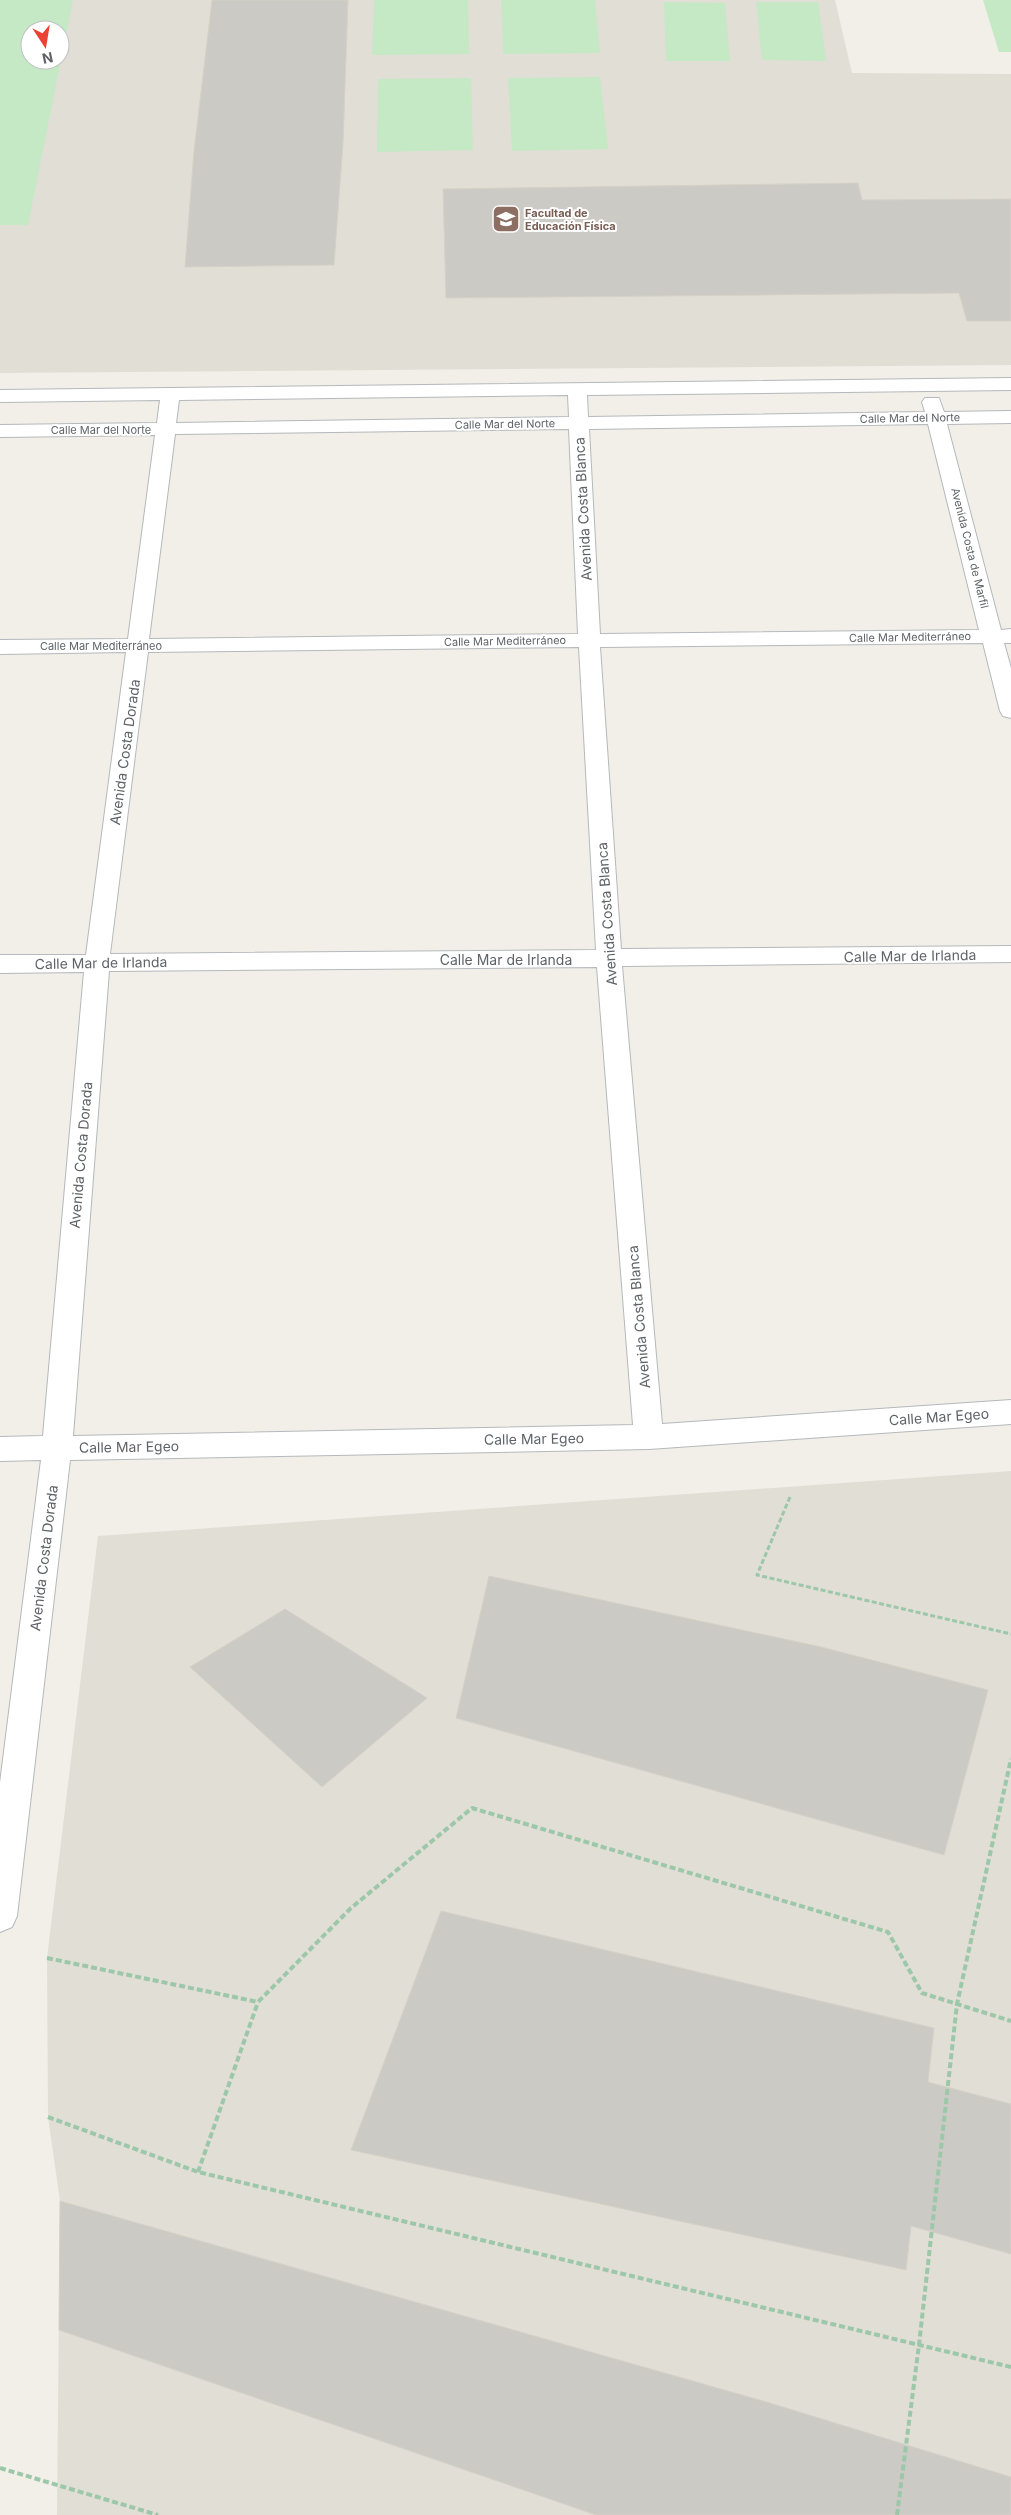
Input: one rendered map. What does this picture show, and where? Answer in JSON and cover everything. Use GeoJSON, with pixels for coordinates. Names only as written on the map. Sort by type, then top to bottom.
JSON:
{"type":"FeatureCollection","features":[{"type":"Feature","properties":{"kind":"street"},"geometry":{"type":"LineString","coordinates":[[0,396],[1011,384]]}},
{"type":"Feature","properties":{"kind":"street","name":"Avenida Costa de Marfil"},"geometry":{"type":"LineString","coordinates":[[927,386],[1002,636],[1011,711]]}},
{"type":"Feature","properties":{"kind":"street","name":"Avenida Costa Blanca"},"geometry":{"type":"LineString","coordinates":[[577,390],[589,639],[609,960],[649,1437]]}},
{"type":"Feature","properties":{"kind":"street","name":"Avenida Costa Dorada"},"geometry":{"type":"LineString","coordinates":[[0,1916],[57,1448],[97,962],[170,395]]}},
{"type":"Feature","properties":{"kind":"street","name":"Calle Mar del Norte"},"geometry":{"type":"LineString","coordinates":[[0,431],[1011,417]]}},
{"type":"Feature","properties":{"kind":"street","name":"Calle Mar Mediterráneo"},"geometry":{"type":"LineString","coordinates":[[0,647],[589,639],[1002,636]]}},
{"type":"Feature","properties":{"kind":"street","name":"Calle Mar de Irlanda"},"geometry":{"type":"LineString","coordinates":[[0,964],[609,960],[1011,954]]}},
{"type":"Feature","properties":{"kind":"street","name":"Calle Mar Egeo"},"geometry":{"type":"LineString","coordinates":[[0,1449],[649,1437],[1011,1412]]}},
{"type":"Feature","properties":{"kind":"path"},"geometry":{"type":"LineString","coordinates":[[790,1497],[757,1575],[1011,1634]]}},
{"type":"Feature","properties":{"kind":"path"},"geometry":{"type":"LineString","coordinates":[[897,2515],[919,2345],[957,2004],[1011,1760]]}},
{"type":"Feature","properties":{"kind":"path"},"geometry":{"type":"LineString","coordinates":[[198,2172],[258,2002],[351,1908],[472,1808],[888,1932],[922,1993],[1011,2021]]}},
{"type":"Feature","properties":{"kind":"path"},"geometry":{"type":"LineString","coordinates":[[47,1958],[258,2002]]}},
{"type":"Feature","properties":{"kind":"path"},"geometry":{"type":"LineString","coordinates":[[48,2117],[198,2172],[1011,2367]]}},
{"type":"Feature","properties":{"kind":"path"},"geometry":{"type":"LineString","coordinates":[[0,2468],[158,2515]]}},
{"type":"Feature","properties":{"kind":"shaded area","name":"Facultad de Educación Física"},"geometry":{"type":"Polygon","coordinates":[[[0,0],[835,0],[852,73],[1011,74],[1011,365],[0,373],[0,0]]]}},
{"type":"Feature","properties":{"kind":"shaded area"},"geometry":{"type":"Polygon","coordinates":[[[1011,1471],[1011,2515],[57,2515],[60,2201],[48,2117],[47,1958],[98,1536],[1011,1471]]]}},
{"type":"Feature","properties":{"kind":"green space"},"geometry":{"type":"Polygon","coordinates":[[[0,0],[73,0],[69,20],[20,20],[20,70],[59,70],[28,225],[0,225],[0,0]]]}},
{"type":"Feature","properties":{"kind":"green space"},"geometry":{"type":"Polygon","coordinates":[[[374,0],[468,0],[469,54],[372,55],[374,0]]]}},
{"type":"Feature","properties":{"kind":"green space"},"geometry":{"type":"Polygon","coordinates":[[[501,0],[595,0],[600,53],[503,54],[501,0]]]}},
{"type":"Feature","properties":{"kind":"green space"},"geometry":{"type":"Polygon","coordinates":[[[983,0],[1011,0],[1011,52],[999,52],[983,0]]]}},
{"type":"Feature","properties":{"kind":"green space"},"geometry":{"type":"Polygon","coordinates":[[[664,2],[725,3],[730,61],[666,61],[664,2]]]}},
{"type":"Feature","properties":{"kind":"green space"},"geometry":{"type":"Polygon","coordinates":[[[756,2],[818,2],[826,61],[762,60],[756,2]]]}},
{"type":"Feature","properties":{"kind":"green space"},"geometry":{"type":"Polygon","coordinates":[[[600,77],[608,149],[512,151],[508,78],[600,77]]]}},
{"type":"Feature","properties":{"kind":"green space"},"geometry":{"type":"Polygon","coordinates":[[[471,78],[473,150],[377,152],[378,79],[471,78]]]}},
{"type":"Feature","properties":{"kind":"building"},"geometry":{"type":"Polygon","coordinates":[[[212,0],[348,0],[343,143],[334,265],[185,267],[194,151],[212,0]]]}},
{"type":"Feature","properties":{"kind":"building"},"geometry":{"type":"Polygon","coordinates":[[[858,183],[862,200],[1011,199],[1011,321],[967,321],[959,293],[446,298],[443,189],[858,183]]]}},
{"type":"Feature","properties":{"kind":"building"},"geometry":{"type":"Polygon","coordinates":[[[489,1576],[817,1646],[988,1690],[944,1855],[456,1718],[489,1576]]]}},
{"type":"Feature","properties":{"kind":"building"},"geometry":{"type":"Polygon","coordinates":[[[285,1609],[427,1698],[322,1787],[190,1667],[285,1609]]]}},
{"type":"Feature","properties":{"kind":"building"},"geometry":{"type":"Polygon","coordinates":[[[441,1911],[934,2028],[928,2082],[1011,2104],[1011,2254],[911,2226],[906,2270],[351,2150],[441,1911]]]}},
{"type":"Feature","properties":{"kind":"building"},"geometry":{"type":"Polygon","coordinates":[[[60,2201],[770,2403],[1011,2477],[1011,2515],[596,2515],[59,2330],[60,2201]]]}},
{"type":"Feature","properties":{"kind":"place","name":"Facultad de Educación Física"},"geometry":{"type":"Point","coordinates":[506,219]}}]}
